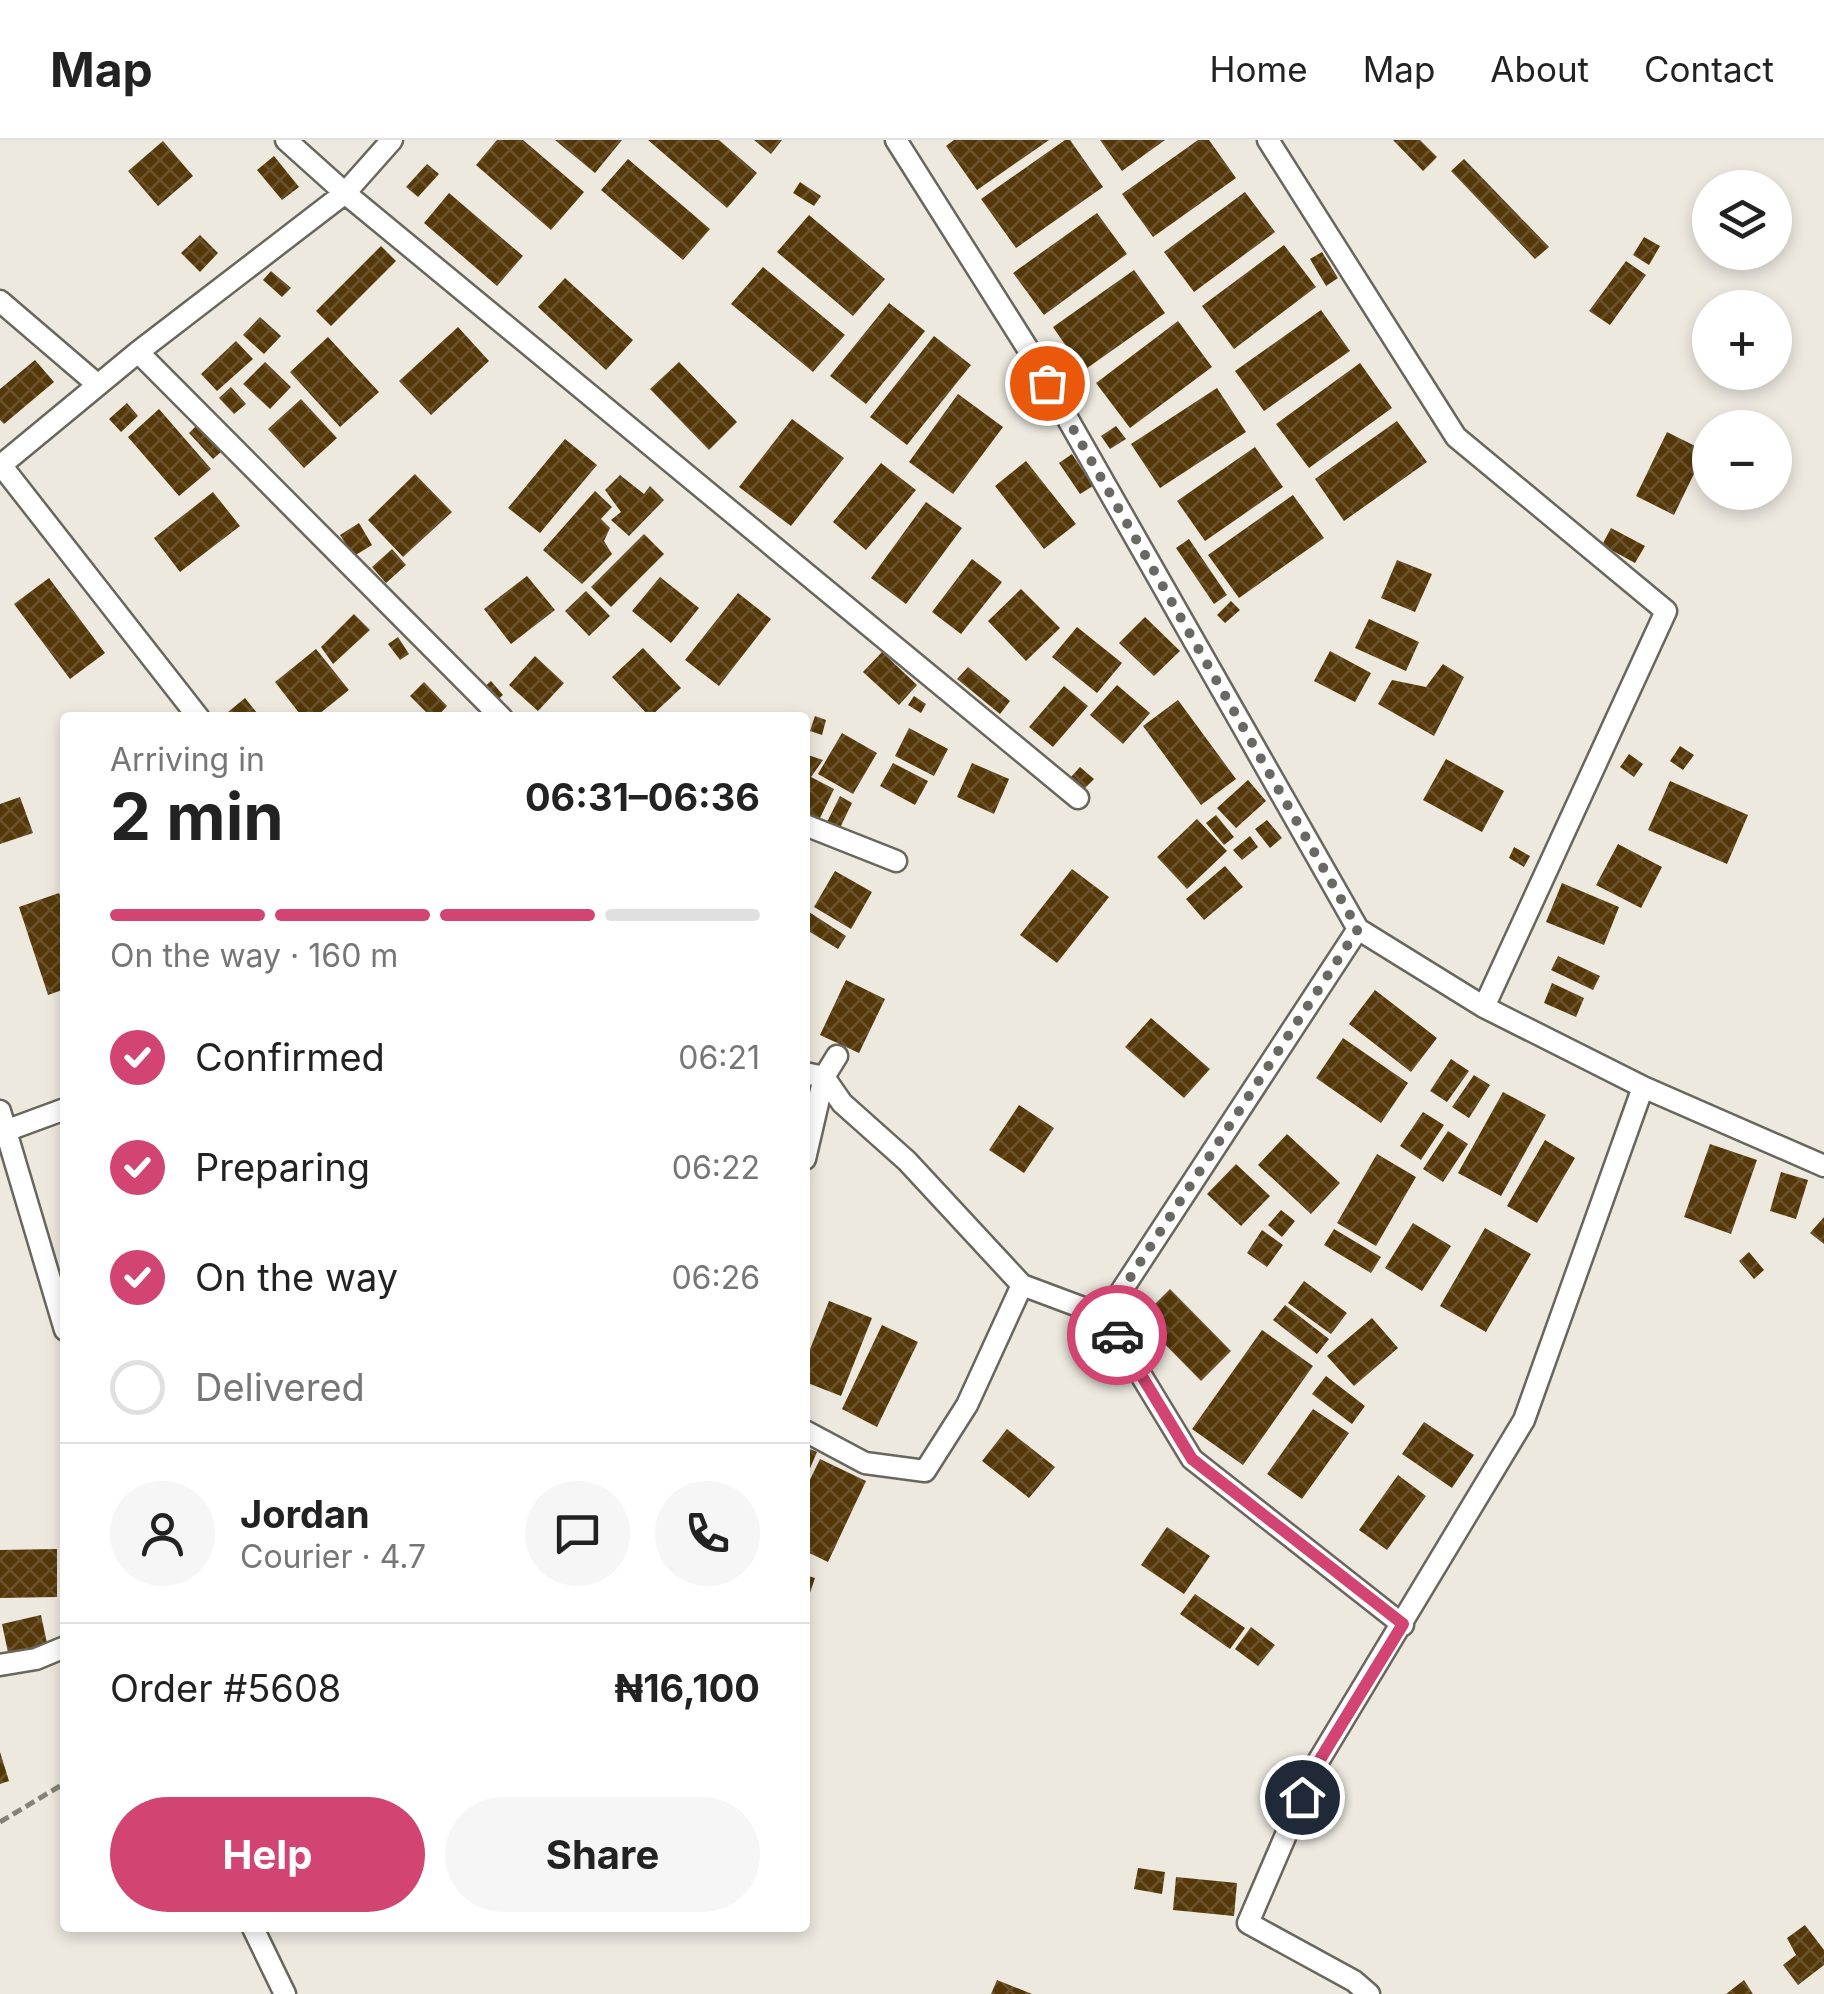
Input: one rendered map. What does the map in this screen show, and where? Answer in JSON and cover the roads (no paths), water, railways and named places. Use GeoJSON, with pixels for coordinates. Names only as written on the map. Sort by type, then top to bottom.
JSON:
{"type":"FeatureCollection","features":[{"type":"Feature","properties":{"kind":"street"},"geometry":{"type":"LineString","coordinates":[[286,140],[345,193],[1078,798]]}},
{"type":"Feature","properties":{"kind":"street"},"geometry":{"type":"LineString","coordinates":[[194,712],[1,465],[138,352],[345,193],[392,140]]}},
{"type":"Feature","properties":{"kind":"street"},"geometry":{"type":"LineString","coordinates":[[896,140],[1028,349],[1358,929],[1484,1008],[1643,1087],[1824,1166]]}},
{"type":"Feature","properties":{"kind":"street"},"geometry":{"type":"LineString","coordinates":[[1268,140],[1456,437],[1666,612],[1484,1008]]}},
{"type":"Feature","properties":{"kind":"street"},"geometry":{"type":"LineString","coordinates":[[0,301],[98,385]]}},
{"type":"Feature","properties":{"kind":"street"},"geometry":{"type":"LineString","coordinates":[[138,352],[496,712]]}},
{"type":"Feature","properties":{"kind":"street"},"geometry":{"type":"LineString","coordinates":[[810,827],[896,860]]}},
{"type":"Feature","properties":{"kind":"street"},"geometry":{"type":"LineString","coordinates":[[1105,1316],[1358,929]]}},
{"type":"Feature","properties":{"kind":"street"},"geometry":{"type":"LineString","coordinates":[[810,1117],[815,1075],[837,1056]]}},
{"type":"Feature","properties":{"kind":"street"},"geometry":{"type":"LineString","coordinates":[[815,1075],[907,1161],[1022,1285],[1105,1316],[1192,1459],[1403,1624]]}},
{"type":"Feature","properties":{"kind":"street"},"geometry":{"type":"LineString","coordinates":[[1369,1994],[1354,1981],[1248,1923],[1316,1766],[1524,1420],[1643,1087]]}},
{"type":"Feature","properties":{"kind":"street"},"geometry":{"type":"LineString","coordinates":[[60,1110],[4,1120],[60,1313]]}},
{"type":"Feature","properties":{"kind":"street"},"geometry":{"type":"LineString","coordinates":[[810,1434],[866,1463],[924,1472],[966,1405],[1022,1285]]}},
{"type":"Feature","properties":{"kind":"street"},"geometry":{"type":"LineString","coordinates":[[0,1665],[36,1659],[60,1649]]}},
{"type":"Feature","properties":{"kind":"street"},"geometry":{"type":"LineString","coordinates":[[254,1932],[285,1994]]}}]}
